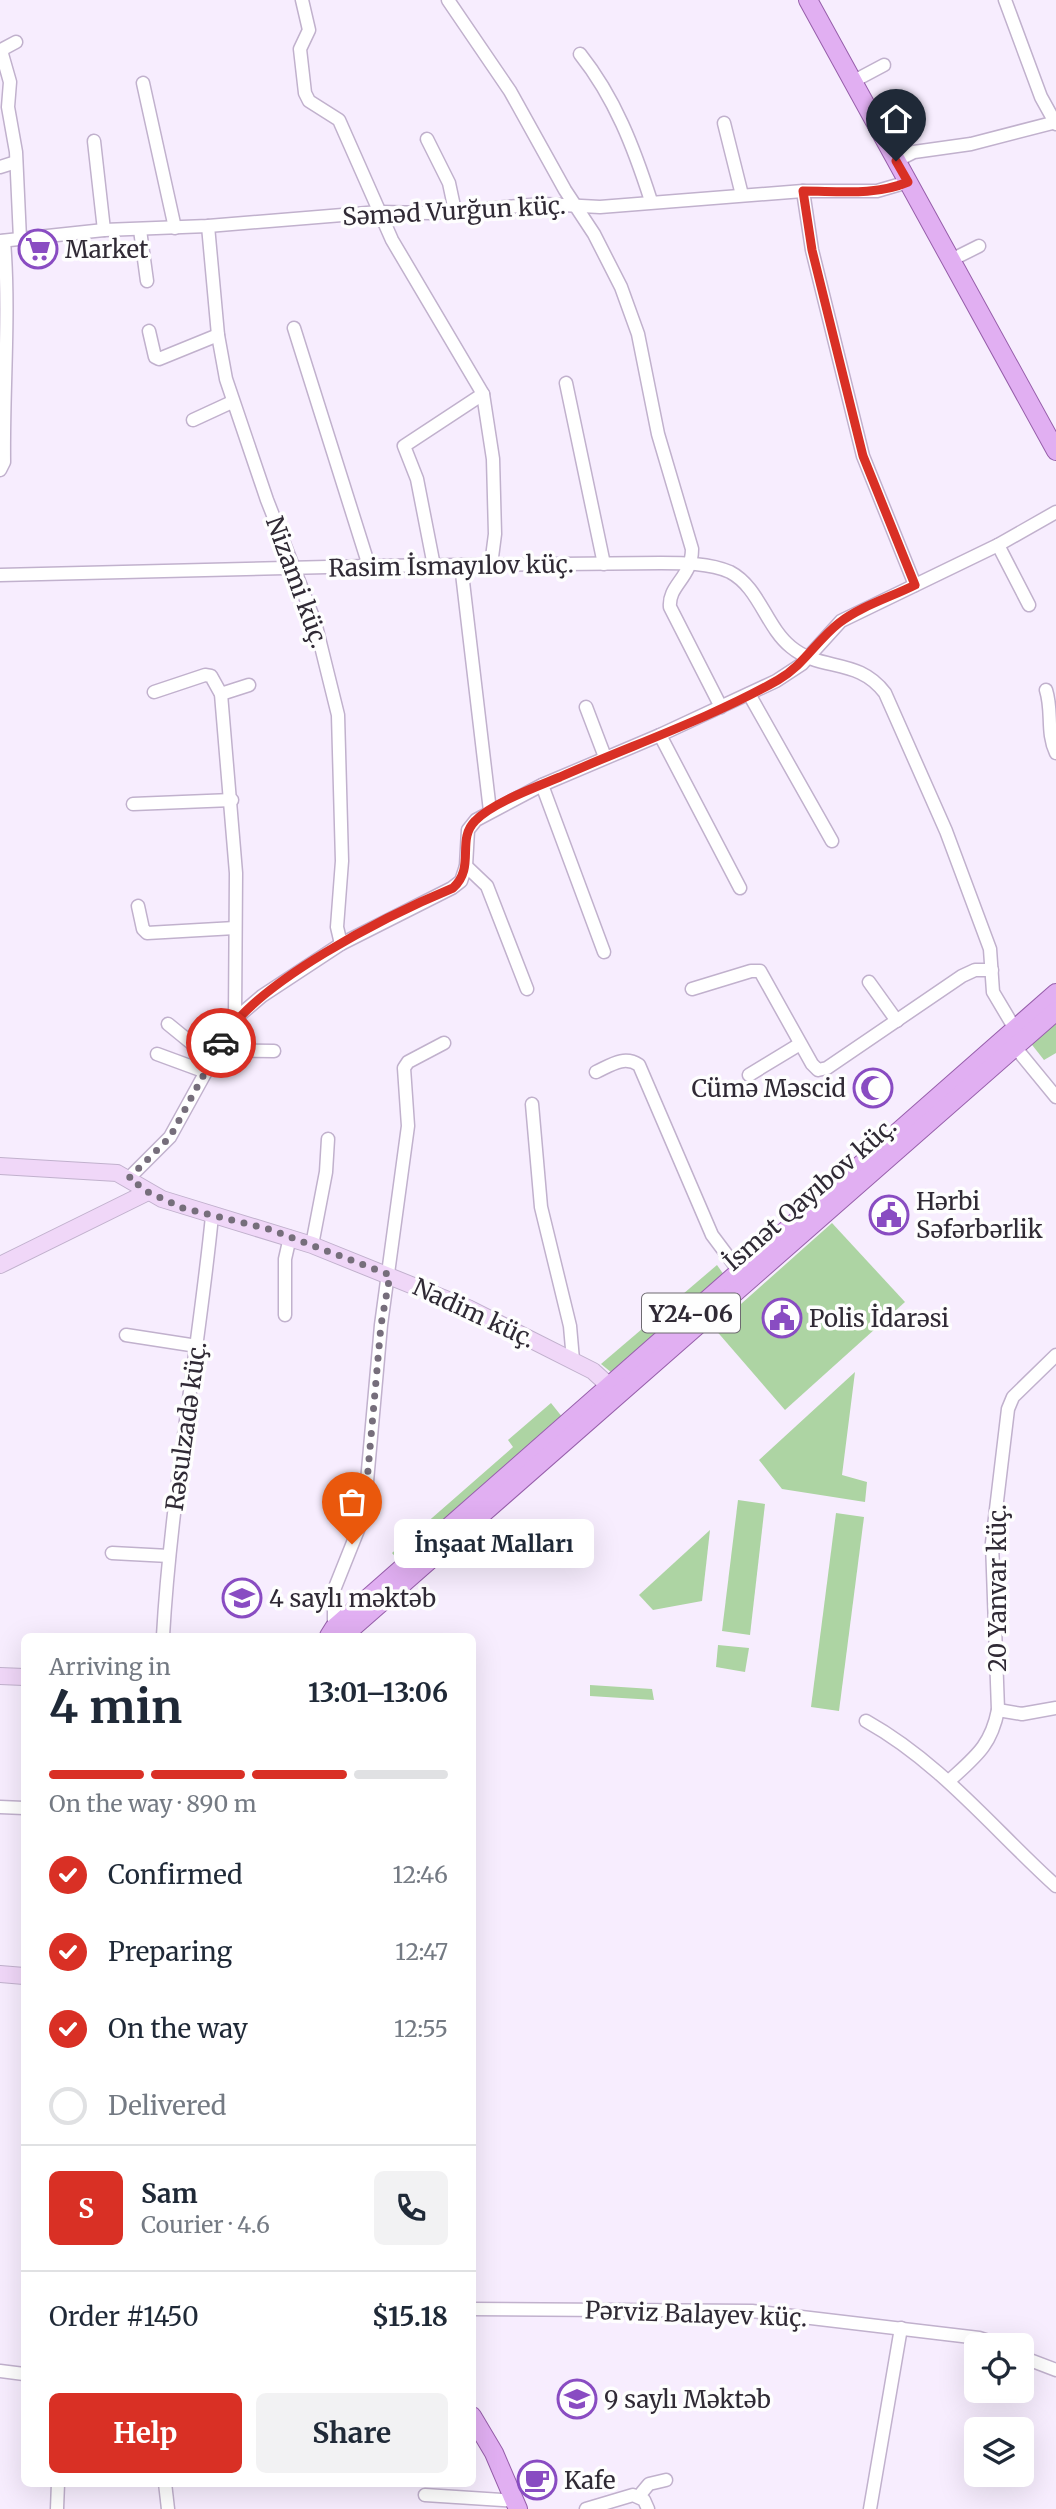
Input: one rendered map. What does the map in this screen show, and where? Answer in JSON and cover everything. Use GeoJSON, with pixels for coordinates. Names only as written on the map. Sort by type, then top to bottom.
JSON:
{"type":"FeatureCollection","features":[{"type":"Feature","properties":{"kind":"main road"},"geometry":{"type":"LineString","coordinates":[[808,0],[1056,451]]}},
{"type":"Feature","properties":{"kind":"main road","name":"İsmət Qayıbov küç."},"geometry":{"type":"LineString","coordinates":[[335,1633],[1015,1038],[1056,993]]}},
{"type":"Feature","properties":{"kind":"main road","name":"İsmət Qayıbov küç."},"geometry":{"type":"LineString","coordinates":[[614,1389],[739,1271],[1015,1038],[1056,1011]]}},
{"type":"Feature","properties":{"kind":"main road","name":"Nadim küç."},"geometry":{"type":"LineString","coordinates":[[0,1166],[106,1170],[129,1178],[148,1192],[212,1216],[290,1237],[468,1308],[573,1360],[614,1389]]}},
{"type":"Feature","properties":{"kind":"main road"},"geometry":{"type":"LineString","coordinates":[[0,1265],[148,1192]]}},
{"type":"Feature","properties":{"kind":"main road"},"geometry":{"type":"LineString","coordinates":[[0,1676],[21,1677]]}},
{"type":"Feature","properties":{"kind":"main road"},"geometry":{"type":"LineString","coordinates":[[0,1975],[21,1976]]}},
{"type":"Feature","properties":{"kind":"main road"},"geometry":{"type":"LineString","coordinates":[[476,2423],[494,2453],[517,2505]]}},
{"type":"Feature","properties":{"kind":"street"},"geometry":{"type":"LineString","coordinates":[[302,0],[309,30],[300,49],[305,93],[309,101],[339,120],[379,212],[408,270],[483,394],[493,459],[495,534],[491,565]]}},
{"type":"Feature","properties":{"kind":"street"},"geometry":{"type":"LineString","coordinates":[[447,0],[510,91],[594,234],[631,309],[658,434],[692,549],[692,564],[671,592],[670,607],[721,707]]}},
{"type":"Feature","properties":{"kind":"street"},"geometry":{"type":"LineString","coordinates":[[896,161],[914,152],[971,144],[1056,123],[1041,97],[1005,0]]}},
{"type":"Feature","properties":{"kind":"street"},"geometry":{"type":"LineString","coordinates":[[16,42],[3,49],[2,54],[10,82],[8,107],[16,162],[20,239]]}},
{"type":"Feature","properties":{"kind":"street"},"geometry":{"type":"LineString","coordinates":[[580,54],[601,80],[619,115],[651,201]]}},
{"type":"Feature","properties":{"kind":"street"},"geometry":{"type":"LineString","coordinates":[[852,82],[884,65]]}},
{"type":"Feature","properties":{"kind":"street"},"geometry":{"type":"LineString","coordinates":[[143,83],[175,228]]}},
{"type":"Feature","properties":{"kind":"street"},"geometry":{"type":"LineString","coordinates":[[724,123],[742,195]]}},
{"type":"Feature","properties":{"kind":"street"},"geometry":{"type":"LineString","coordinates":[[427,139],[449,183],[455,211]]}},
{"type":"Feature","properties":{"kind":"street"},"geometry":{"type":"LineString","coordinates":[[94,141],[104,230]]}},
{"type":"Feature","properties":{"kind":"street"},"geometry":{"type":"LineString","coordinates":[[0,167],[16,162]]}},
{"type":"Feature","properties":{"kind":"street","name":"Səməd Vurğun küç."},"geometry":{"type":"LineString","coordinates":[[2,241],[104,230],[208,226],[379,212],[455,211],[544,204],[600,207],[803,191],[877,191],[908,182]]}},
{"type":"Feature","properties":{"kind":"street"},"geometry":{"type":"LineString","coordinates":[[803,191],[812,250],[863,456],[915,585]]}},
{"type":"Feature","properties":{"kind":"street","name":"Nizami küç."},"geometry":{"type":"LineString","coordinates":[[208,226],[218,335],[232,402],[315,622],[338,715],[342,861],[337,927],[341,944]]}},
{"type":"Feature","properties":{"kind":"street"},"geometry":{"type":"LineString","coordinates":[[140,230],[146,281]]}},
{"type":"Feature","properties":{"kind":"street"},"geometry":{"type":"LineString","coordinates":[[0,470],[4,462],[3,386],[8,289],[2,241]]}},
{"type":"Feature","properties":{"kind":"street"},"geometry":{"type":"LineString","coordinates":[[951,260],[979,246]]}},
{"type":"Feature","properties":{"kind":"street"},"geometry":{"type":"LineString","coordinates":[[294,328],[369,566]]}},
{"type":"Feature","properties":{"kind":"street"},"geometry":{"type":"LineString","coordinates":[[149,331],[155,357],[159,359],[218,335]]}},
{"type":"Feature","properties":{"kind":"street"},"geometry":{"type":"LineString","coordinates":[[566,383],[604,564]]}},
{"type":"Feature","properties":{"kind":"street"},"geometry":{"type":"LineString","coordinates":[[434,566],[416,479],[404,446],[483,394]]}},
{"type":"Feature","properties":{"kind":"street"},"geometry":{"type":"LineString","coordinates":[[193,420],[232,402]]}},
{"type":"Feature","properties":{"kind":"street"},"geometry":{"type":"LineString","coordinates":[[129,1178],[170,1137],[235,1019],[262,996],[341,944],[453,888],[461,881],[466,866],[468,830],[475,820],[542,785],[660,736],[789,673],[808,657],[841,621],[998,545],[1056,512]]}},
{"type":"Feature","properties":{"kind":"street"},"geometry":{"type":"LineString","coordinates":[[998,545],[1029,605]]}},
{"type":"Feature","properties":{"kind":"street"},"geometry":{"type":"LineString","coordinates":[[692,564],[729,572],[739,578],[777,632],[792,648],[808,657],[857,668],[875,679],[885,692],[959,865],[990,949],[993,992],[1015,1038],[1056,1097]]}},
{"type":"Feature","properties":{"kind":"street","name":"Rasim İsmayılov küç."},"geometry":{"type":"LineString","coordinates":[[0,575],[369,566],[692,564]]}},
{"type":"Feature","properties":{"kind":"street"},"geometry":{"type":"LineString","coordinates":[[461,565],[490,811]]}},
{"type":"Feature","properties":{"kind":"street"},"geometry":{"type":"LineString","coordinates":[[154,692],[205,675],[211,676],[221,694],[232,800],[236,928],[235,1019]]}},
{"type":"Feature","properties":{"kind":"street"},"geometry":{"type":"LineString","coordinates":[[221,694],[249,685]]}},
{"type":"Feature","properties":{"kind":"street"},"geometry":{"type":"LineString","coordinates":[[1046,690],[1052,708],[1050,741],[1056,752]]}},
{"type":"Feature","properties":{"kind":"street"},"geometry":{"type":"LineString","coordinates":[[749,694],[832,842]]}},
{"type":"Feature","properties":{"kind":"street"},"geometry":{"type":"LineString","coordinates":[[586,707],[606,757]]}},
{"type":"Feature","properties":{"kind":"street"},"geometry":{"type":"LineString","coordinates":[[660,736],[740,888]]}},
{"type":"Feature","properties":{"kind":"street"},"geometry":{"type":"LineString","coordinates":[[542,785],[604,951]]}},
{"type":"Feature","properties":{"kind":"street"},"geometry":{"type":"LineString","coordinates":[[133,804],[232,800]]}},
{"type":"Feature","properties":{"kind":"street"},"geometry":{"type":"LineString","coordinates":[[466,866],[487,887],[527,989]]}},
{"type":"Feature","properties":{"kind":"street"},"geometry":{"type":"LineString","coordinates":[[138,906],[143,929],[147,933],[236,928]]}},
{"type":"Feature","properties":{"kind":"street"},"geometry":{"type":"LineString","coordinates":[[692,989],[751,971],[760,971],[800,1044],[818,1070],[827,1068],[962,976],[975,970],[992,970]]}},
{"type":"Feature","properties":{"kind":"street"},"geometry":{"type":"LineString","coordinates":[[869,982],[897,1021]]}},
{"type":"Feature","properties":{"kind":"street"},"geometry":{"type":"LineString","coordinates":[[168,1024],[195,1046],[217,1050],[274,1051]]}},
{"type":"Feature","properties":{"kind":"street"},"geometry":{"type":"LineString","coordinates":[[335,1633],[334,1590],[364,1515],[381,1325],[390,1275],[408,1126],[404,1068],[408,1062],[444,1043]]}},
{"type":"Feature","properties":{"kind":"street"},"geometry":{"type":"LineString","coordinates":[[749,1075],[800,1044]]}},
{"type":"Feature","properties":{"kind":"street"},"geometry":{"type":"LineString","coordinates":[[157,1054],[206,1072]]}},
{"type":"Feature","properties":{"kind":"street"},"geometry":{"type":"LineString","coordinates":[[596,1072],[623,1060],[632,1060],[639,1065],[712,1235],[739,1271]]}},
{"type":"Feature","properties":{"kind":"street"},"geometry":{"type":"LineString","coordinates":[[532,1104],[541,1207],[570,1326],[573,1360]]}},
{"type":"Feature","properties":{"kind":"street"},"geometry":{"type":"LineString","coordinates":[[312,1245],[326,1172],[328,1139]]}},
{"type":"Feature","properties":{"kind":"street","name":"Rəsulzadə küç."},"geometry":{"type":"LineString","coordinates":[[163,1633],[179,1456],[197,1346],[212,1216]]}},
{"type":"Feature","properties":{"kind":"street"},"geometry":{"type":"LineString","coordinates":[[285,1315],[285,1259],[290,1237]]}},
{"type":"Feature","properties":{"kind":"street"},"geometry":{"type":"LineString","coordinates":[[125,1335],[197,1346]]}},
{"type":"Feature","properties":{"kind":"street","name":"20 Yanvar küç."},"geometry":{"type":"LineString","coordinates":[[949,1781],[986,1745],[993,1733],[998,1710],[992,1543],[1003,1437],[1013,1397],[1056,1355]]}},
{"type":"Feature","properties":{"kind":"street"},"geometry":{"type":"LineString","coordinates":[[111,1553],[169,1556]]}},
{"type":"Feature","properties":{"kind":"street"},"geometry":{"type":"LineString","coordinates":[[998,1710],[1022,1714],[1056,1708]]}},
{"type":"Feature","properties":{"kind":"street"},"geometry":{"type":"LineString","coordinates":[[866,1721],[898,1739],[949,1781],[1056,1885]]}},
{"type":"Feature","properties":{"kind":"street"},"geometry":{"type":"LineString","coordinates":[[0,1807],[21,1808]]}},
{"type":"Feature","properties":{"kind":"street","name":"Pərviz Balayev küç."},"geometry":{"type":"LineString","coordinates":[[476,2309],[752,2311],[964,2336]]}},
{"type":"Feature","properties":{"kind":"street"},"geometry":{"type":"LineString","coordinates":[[870,2509],[901,2328]]}},
{"type":"Feature","properties":{"kind":"street"},"geometry":{"type":"LineString","coordinates":[[1034,2362],[1056,2370]]}},
{"type":"Feature","properties":{"kind":"street"},"geometry":{"type":"LineString","coordinates":[[0,2371],[21,2374]]}},
{"type":"Feature","properties":{"kind":"street"},"geometry":{"type":"LineString","coordinates":[[639,2496],[649,2484],[666,2480]]}},
{"type":"Feature","properties":{"kind":"street"},"geometry":{"type":"LineString","coordinates":[[57,2509],[58,2487]]}},
{"type":"Feature","properties":{"kind":"street"},"geometry":{"type":"LineString","coordinates":[[165,2487],[168,2509]]}},
{"type":"Feature","properties":{"kind":"street"},"geometry":{"type":"LineString","coordinates":[[425,2495],[517,2505]]}},
{"type":"Feature","properties":{"kind":"street"},"geometry":{"type":"LineString","coordinates":[[586,2509],[633,2495],[639,2496],[648,2509]]}},
{"type":"Feature","properties":{"kind":"green space"},"geometry":{"type":"Polygon","coordinates":[[[1056,1018],[1056,1053],[1044,1060],[1029,1041],[1056,1018]]]}},
{"type":"Feature","properties":{"kind":"green space"},"geometry":{"type":"Polygon","coordinates":[[[832,1223],[905,1302],[785,1410],[714,1328],[832,1223]]]}},
{"type":"Feature","properties":{"kind":"green space"},"geometry":{"type":"Polygon","coordinates":[[[717,1265],[724,1275],[612,1373],[601,1364],[717,1265]]]}},
{"type":"Feature","properties":{"kind":"green space"},"geometry":{"type":"Polygon","coordinates":[[[855,1372],[842,1475],[867,1482],[865,1502],[782,1489],[759,1460],[855,1372]]]}},
{"type":"Feature","properties":{"kind":"green space"},"geometry":{"type":"Polygon","coordinates":[[[551,1403],[563,1418],[399,1561],[392,1553],[513,1447],[508,1440],[551,1403]]]}},
{"type":"Feature","properties":{"kind":"green space"},"geometry":{"type":"Polygon","coordinates":[[[738,1500],[765,1504],[750,1635],[722,1631],[738,1500]]]}},
{"type":"Feature","properties":{"kind":"green space"},"geometry":{"type":"Polygon","coordinates":[[[836,1513],[864,1517],[839,1711],[811,1707],[836,1513]]]}},
{"type":"Feature","properties":{"kind":"green space"},"geometry":{"type":"Polygon","coordinates":[[[710,1530],[702,1601],[653,1610],[639,1595],[710,1530]]]}},
{"type":"Feature","properties":{"kind":"green space"},"geometry":{"type":"Polygon","coordinates":[[[718,1645],[749,1648],[745,1672],[716,1667],[718,1645]]]}},
{"type":"Feature","properties":{"kind":"green space"},"geometry":{"type":"Polygon","coordinates":[[[590,1685],[652,1689],[654,1700],[590,1696],[590,1685]]]}},
{"type":"Feature","properties":{"kind":"way so far"},"geometry":{"type":"LineString","coordinates":[[221,1043],[170,1137],[129,1178],[148,1192],[183,1208],[272,1230],[390,1275],[381,1325],[364,1515],[352,1544]]}},
{"type":"Feature","properties":{"kind":"place","name":"Market"},"geometry":{"type":"Point","coordinates":[38,249]}},
{"type":"Feature","properties":{"kind":"place","name":"Cümə Məscid"},"geometry":{"type":"Point","coordinates":[873,1088]}},
{"type":"Feature","properties":{"kind":"place","name":"Hərbi Səfərbərlik"},"geometry":{"type":"Point","coordinates":[889,1215]}},
{"type":"Feature","properties":{"kind":"place","name":"Polis İdarəsi"},"geometry":{"type":"Point","coordinates":[782,1318]}},
{"type":"Feature","properties":{"kind":"place","name":"İnşaat Malları"},"geometry":{"type":"Point","coordinates":[352,1544]}},
{"type":"Feature","properties":{"kind":"place","name":"4 saylı məktəb"},"geometry":{"type":"Point","coordinates":[242,1598]}},
{"type":"Feature","properties":{"kind":"place","name":"9 saylı Məktəb"},"geometry":{"type":"Point","coordinates":[577,2399]}},
{"type":"Feature","properties":{"kind":"place","name":"Kafe"},"geometry":{"type":"Point","coordinates":[537,2480]}},
{"type":"Feature","properties":{"kind":"route"},"geometry":{"type":"LineString","coordinates":[[221,1043],[235,1019],[262,996],[341,944],[388,918],[453,888],[461,881],[466,866],[468,830],[475,820],[542,785],[660,736],[776,681],[802,664],[841,621],[915,585],[863,456],[812,250],[803,191],[877,191],[896,187],[908,182],[896,161]]}}]}
